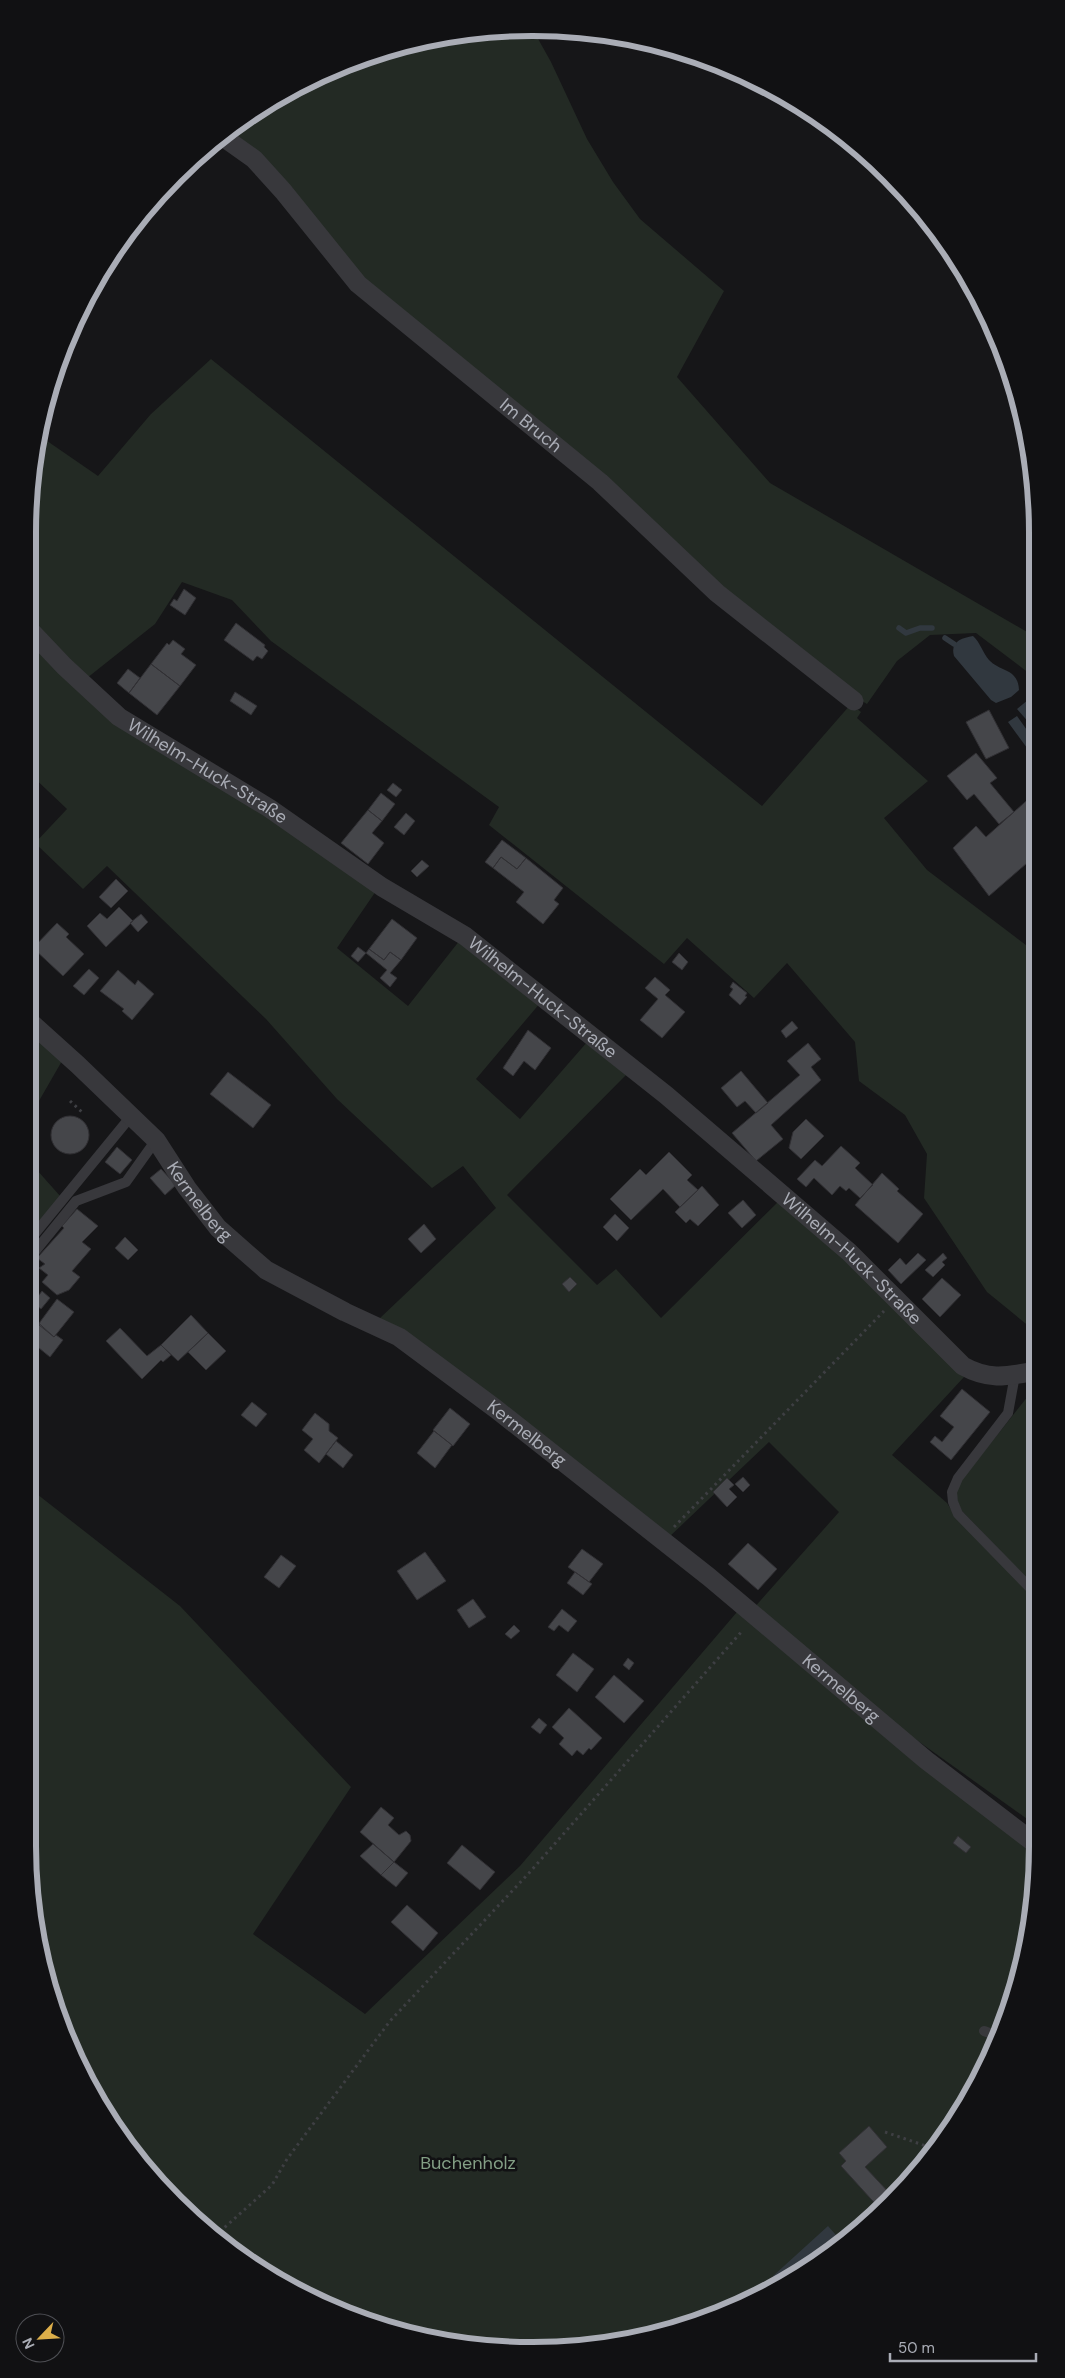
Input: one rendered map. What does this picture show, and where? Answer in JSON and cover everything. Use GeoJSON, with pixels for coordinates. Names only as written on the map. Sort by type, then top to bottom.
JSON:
{"type":"FeatureCollection","features":[{"type":"Feature","properties":{"kind":"street","name":"Im Bruch"},"geometry":{"type":"LineString","coordinates":[[228,141],[254,160],[284,191],[358,284],[600,482],[718,594],[854,701]]}},
{"type":"Feature","properties":{"kind":"street","name":"Wilhelm-Huck-Straße"},"geometry":{"type":"LineString","coordinates":[[36,636],[64,666],[119,717],[269,808],[382,887],[465,936],[666,1095],[849,1252],[964,1366],[978,1374],[993,1377],[1029,1372]]}},
{"type":"Feature","properties":{"kind":"street","name":"Kermelberg"},"geometry":{"type":"LineString","coordinates":[[36,1027],[156,1140],[187,1188],[218,1228],[266,1270],[345,1312],[399,1336],[496,1409],[661,1540],[755,1616],[926,1760],[1029,1838]]}},
{"type":"Feature","properties":{"kind":"lane"},"geometry":{"type":"LineString","coordinates":[[36,1232],[132,1116]]}},
{"type":"Feature","properties":{"kind":"lane"},"geometry":{"type":"LineString","coordinates":[[36,1250],[76,1201],[126,1182],[156,1140]]}},
{"type":"Feature","properties":{"kind":"lane"},"geometry":{"type":"LineString","coordinates":[[1015,1375],[1008,1413],[958,1478],[952,1492],[953,1502],[958,1514],[1029,1587]]}},
{"type":"Feature","properties":{"kind":"lane"},"geometry":{"type":"LineString","coordinates":[[984,2031],[991,2034]]}},
{"type":"Feature","properties":{"kind":"path"},"geometry":{"type":"LineString","coordinates":[[70,1101],[82,1113]]}},
{"type":"Feature","properties":{"kind":"path"},"geometry":{"type":"LineString","coordinates":[[661,1540],[896,1299]]}},
{"type":"Feature","properties":{"kind":"path"},"geometry":{"type":"LineString","coordinates":[[220,2231],[272,2185],[287,2159],[390,2021],[529,1873],[755,1616]]}},
{"type":"Feature","properties":{"kind":"path"},"geometry":{"type":"LineString","coordinates":[[885,2132],[927,2146]]}},
{"type":"Feature","properties":{"kind":"green space"},"geometry":{"type":"Polygon","coordinates":[[[537,36],[551,62],[587,139],[613,182],[640,219],[724,291],[677,377],[770,483],[1029,633],[1029,673],[976,633],[930,635],[897,661],[867,704],[722,592],[362,281],[230,139],[284,103],[313,87],[373,63],[404,53],[468,40],[537,36]]]}},
{"type":"Feature","properties":{"kind":"green space"},"geometry":{"type":"Polygon","coordinates":[[[211,359],[762,806],[851,704],[861,712],[857,718],[928,781],[884,818],[927,870],[1029,947],[1029,1326],[987,1292],[924,1198],[927,1154],[905,1115],[859,1081],[855,1042],[787,963],[754,998],[687,938],[664,964],[489,825],[499,807],[271,641],[232,600],[182,582],[155,624],[87,678],[36,626],[37,500],[45,440],[98,476],[151,414],[211,359]]]}},
{"type":"Feature","properties":{"kind":"green space"},"geometry":{"type":"Polygon","coordinates":[[[36,646],[60,672],[266,812],[376,891],[337,948],[408,1006],[460,940],[541,1002],[476,1079],[520,1119],[588,1041],[628,1073],[507,1195],[597,1285],[616,1269],[661,1318],[780,1200],[845,1257],[964,1377],[892,1455],[947,1503],[955,1516],[1029,1593],[1029,1820],[876,1711],[753,1609],[839,1512],[769,1442],[667,1539],[379,1319],[496,1208],[463,1166],[432,1188],[337,1099],[266,1019],[107,866],[83,889],[36,844],[67,809],[36,780],[36,646]]]}},
{"type":"Feature","properties":{"kind":"green space"},"geometry":{"type":"Polygon","coordinates":[[[36,1029],[66,1054],[36,1106],[36,1029]]]}},
{"type":"Feature","properties":{"kind":"green space"},"geometry":{"type":"Polygon","coordinates":[[[36,1169],[61,1197],[36,1226],[36,1169]]]}},
{"type":"Feature","properties":{"kind":"green space"},"geometry":{"type":"Polygon","coordinates":[[[1029,1395],[1029,1581],[962,1511],[957,1500],[957,1490],[960,1482],[1029,1395]]]}},
{"type":"Feature","properties":{"kind":"green space","name":"Buchenholz"},"geometry":{"type":"Polygon","coordinates":[[[36,1493],[180,1606],[351,1787],[253,1934],[365,2014],[520,1866],[737,1612],[1029,1844],[1025,1910],[1019,1942],[1012,1974],[991,2035],[978,2065],[962,2094],[926,2148],[906,2173],[860,2219],[835,2239],[781,2275],[752,2291],[722,2304],[661,2325],[597,2338],[565,2341],[532,2342],[468,2338],[404,2325],[373,2315],[313,2291],[284,2275],[230,2239],[205,2219],[159,2173],[139,2148],[103,2094],[87,2065],[74,2035],[53,1974],[40,1910],[37,1878],[36,1493]]]}},
{"type":"Feature","properties":{"kind":"shaded area"},"geometry":{"type":"Polygon","coordinates":[[[973,636],[993,664],[1008,671],[1015,678],[1019,690],[1011,697],[996,703],[991,700],[954,656],[955,644],[964,638],[973,636]]]}},
{"type":"Feature","properties":{"kind":"shaded area"},"geometry":{"type":"Polygon","coordinates":[[[1029,699],[1029,723],[1017,709],[1029,699]]]}},
{"type":"Feature","properties":{"kind":"shaded area"},"geometry":{"type":"Polygon","coordinates":[[[1017,716],[1029,733],[1029,751],[1008,722],[1017,716]]]}},
{"type":"Feature","properties":{"kind":"shaded area"},"geometry":{"type":"Polygon","coordinates":[[[828,2226],[838,2237],[781,2275],[775,2278],[773,2276],[828,2226]]]}},
{"type":"Feature","properties":{"kind":"building"},"geometry":{"type":"Polygon","coordinates":[[[184,589],[196,598],[185,615],[170,605],[174,599],[177,601],[184,589]]]}},
{"type":"Feature","properties":{"kind":"building"},"geometry":{"type":"Polygon","coordinates":[[[236,623],[265,645],[264,647],[268,651],[262,659],[257,656],[253,661],[224,640],[236,623]]]}},
{"type":"Feature","properties":{"kind":"building"},"geometry":{"type":"Polygon","coordinates":[[[173,640],[185,649],[181,654],[196,665],[180,686],[151,664],[167,643],[169,645],[173,640]]]}},
{"type":"Feature","properties":{"kind":"building"},"geometry":{"type":"Polygon","coordinates":[[[151,664],[180,686],[157,715],[129,693],[151,664]]]}},
{"type":"Feature","properties":{"kind":"building"},"geometry":{"type":"Polygon","coordinates":[[[128,669],[140,678],[129,693],[117,683],[128,669]]]}},
{"type":"Feature","properties":{"kind":"building"},"geometry":{"type":"Polygon","coordinates":[[[235,692],[257,706],[251,715],[230,701],[235,692]]]}},
{"type":"Feature","properties":{"kind":"building"},"geometry":{"type":"Polygon","coordinates":[[[989,710],[1009,748],[986,759],[966,722],[989,710]]]}},
{"type":"Feature","properties":{"kind":"building"},"geometry":{"type":"Polygon","coordinates":[[[976,753],[997,778],[990,783],[1014,812],[999,824],[974,794],[967,800],[947,776],[976,753]]]}},
{"type":"Feature","properties":{"kind":"building"},"geometry":{"type":"Polygon","coordinates":[[[393,783],[402,790],[396,797],[387,790],[393,783]]]}},
{"type":"Feature","properties":{"kind":"building"},"geometry":{"type":"Polygon","coordinates":[[[381,793],[395,804],[382,821],[368,810],[381,793]]]}},
{"type":"Feature","properties":{"kind":"building"},"geometry":{"type":"Polygon","coordinates":[[[1029,798],[1029,861],[989,896],[953,848],[976,826],[986,837],[1029,798]]]}},
{"type":"Feature","properties":{"kind":"building"},"geometry":{"type":"Polygon","coordinates":[[[368,810],[382,821],[372,833],[384,843],[368,864],[341,843],[368,810]]]}},
{"type":"Feature","properties":{"kind":"building"},"geometry":{"type":"Polygon","coordinates":[[[406,813],[415,821],[404,835],[394,827],[406,813]]]}},
{"type":"Feature","properties":{"kind":"building"},"geometry":{"type":"Polygon","coordinates":[[[502,840],[526,858],[517,869],[501,857],[493,868],[485,862],[502,840]]]}},
{"type":"Feature","properties":{"kind":"building"},"geometry":{"type":"Polygon","coordinates":[[[501,857],[517,869],[526,858],[563,888],[554,900],[559,904],[543,924],[516,902],[524,892],[493,868],[501,857]]]}},
{"type":"Feature","properties":{"kind":"building"},"geometry":{"type":"Polygon","coordinates":[[[422,860],[429,866],[417,877],[411,871],[422,860]]]}},
{"type":"Feature","properties":{"kind":"building"},"geometry":{"type":"Polygon","coordinates":[[[116,879],[128,891],[111,908],[99,897],[116,879]]]}},
{"type":"Feature","properties":{"kind":"building"},"geometry":{"type":"Polygon","coordinates":[[[119,907],[133,921],[106,947],[87,926],[100,913],[107,919],[119,907]]]}},
{"type":"Feature","properties":{"kind":"building"},"geometry":{"type":"Polygon","coordinates":[[[141,914],[148,922],[138,932],[130,923],[141,914]]]}},
{"type":"Feature","properties":{"kind":"building"},"geometry":{"type":"Polygon","coordinates":[[[392,919],[417,938],[401,960],[390,952],[384,960],[369,949],[392,919]]]}},
{"type":"Feature","properties":{"kind":"building"},"geometry":{"type":"Polygon","coordinates":[[[57,923],[69,934],[66,937],[84,954],[63,976],[36,951],[36,945],[57,923]]]}},
{"type":"Feature","properties":{"kind":"building"},"geometry":{"type":"Polygon","coordinates":[[[358,947],[366,953],[358,962],[351,956],[358,947]]]}},
{"type":"Feature","properties":{"kind":"building"},"geometry":{"type":"Polygon","coordinates":[[[369,949],[384,960],[390,952],[401,960],[390,973],[397,978],[390,987],[380,978],[387,970],[366,953],[369,949]]]}},
{"type":"Feature","properties":{"kind":"building"},"geometry":{"type":"Polygon","coordinates":[[[679,953],[688,962],[682,970],[672,962],[679,953]]]}},
{"type":"Feature","properties":{"kind":"building"},"geometry":{"type":"Polygon","coordinates":[[[89,969],[99,978],[84,995],[73,986],[89,969]]]}},
{"type":"Feature","properties":{"kind":"building"},"geometry":{"type":"Polygon","coordinates":[[[118,970],[135,985],[138,980],[154,994],[132,1020],[122,1011],[124,1009],[100,991],[118,970]]]}},
{"type":"Feature","properties":{"kind":"building"},"geometry":{"type":"Polygon","coordinates":[[[655,977],[670,990],[665,995],[685,1012],[662,1038],[640,1020],[658,999],[645,988],[655,977]]]}},
{"type":"Feature","properties":{"kind":"building"},"geometry":{"type":"Polygon","coordinates":[[[733,982],[747,993],[745,996],[747,997],[740,1005],[729,995],[733,989],[730,987],[733,982]]]}},
{"type":"Feature","properties":{"kind":"building"},"geometry":{"type":"Polygon","coordinates":[[[792,1021],[798,1028],[786,1038],[781,1031],[792,1021]]]}},
{"type":"Feature","properties":{"kind":"building"},"geometry":{"type":"Polygon","coordinates":[[[528,1030],[551,1048],[535,1070],[524,1061],[513,1076],[503,1068],[528,1030]]]}},
{"type":"Feature","properties":{"kind":"building"},"geometry":{"type":"Polygon","coordinates":[[[808,1043],[821,1059],[811,1067],[821,1080],[771,1125],[783,1139],[756,1161],[732,1133],[800,1075],[787,1061],[808,1043]]]}},
{"type":"Feature","properties":{"kind":"building"},"geometry":{"type":"Polygon","coordinates":[[[741,1071],[768,1103],[756,1113],[745,1101],[737,1107],[721,1088],[741,1071]]]}},
{"type":"Feature","properties":{"kind":"building"},"geometry":{"type":"Polygon","coordinates":[[[228,1072],[271,1105],[253,1128],[210,1094],[228,1072]]]}},
{"type":"Feature","properties":{"kind":"building"},"geometry":{"type":"Polygon","coordinates":[[[70,1116],[83,1122],[89,1135],[83,1148],[70,1154],[57,1148],[51,1135],[57,1122],[70,1116]]]}},
{"type":"Feature","properties":{"kind":"building"},"geometry":{"type":"Polygon","coordinates":[[[806,1119],[824,1136],[801,1159],[789,1148],[793,1132],[806,1119]]]}},
{"type":"Feature","properties":{"kind":"building"},"geometry":{"type":"Polygon","coordinates":[[[841,1146],[860,1163],[855,1168],[873,1185],[860,1198],[849,1188],[846,1191],[840,1186],[832,1195],[814,1178],[806,1187],[797,1179],[815,1160],[822,1166],[841,1146]]]}},
{"type":"Feature","properties":{"kind":"building"},"geometry":{"type":"Polygon","coordinates":[[[117,1147],[132,1160],[120,1174],[105,1162],[117,1147]]]}},
{"type":"Feature","properties":{"kind":"building"},"geometry":{"type":"Polygon","coordinates":[[[669,1152],[692,1175],[687,1180],[698,1190],[680,1207],[663,1189],[631,1220],[610,1199],[640,1169],[646,1175],[669,1152]]]}},
{"type":"Feature","properties":{"kind":"building"},"geometry":{"type":"Polygon","coordinates":[[[161,1169],[176,1185],[165,1195],[150,1178],[161,1169]]]}},
{"type":"Feature","properties":{"kind":"building"},"geometry":{"type":"Polygon","coordinates":[[[882,1173],[899,1189],[897,1191],[923,1214],[898,1243],[855,1205],[882,1173]]]}},
{"type":"Feature","properties":{"kind":"building"},"geometry":{"type":"Polygon","coordinates":[[[702,1186],[719,1205],[698,1226],[690,1219],[686,1223],[675,1212],[702,1186]]]}},
{"type":"Feature","properties":{"kind":"building"},"geometry":{"type":"Polygon","coordinates":[[[743,1200],[756,1215],[742,1228],[728,1213],[743,1200]]]}},
{"type":"Feature","properties":{"kind":"building"},"geometry":{"type":"Polygon","coordinates":[[[77,1209],[98,1226],[82,1242],[91,1249],[72,1271],[80,1277],[69,1290],[57,1295],[42,1282],[48,1275],[39,1268],[45,1264],[37,1258],[64,1228],[62,1226],[77,1209]]]}},
{"type":"Feature","properties":{"kind":"building"},"geometry":{"type":"Polygon","coordinates":[[[615,1214],[629,1228],[617,1241],[603,1227],[615,1214]]]}},
{"type":"Feature","properties":{"kind":"building"},"geometry":{"type":"Polygon","coordinates":[[[424,1224],[436,1239],[421,1253],[408,1239],[424,1224]]]}},
{"type":"Feature","properties":{"kind":"building"},"geometry":{"type":"Polygon","coordinates":[[[125,1237],[138,1250],[128,1260],[115,1248],[125,1237]]]}},
{"type":"Feature","properties":{"kind":"building"},"geometry":{"type":"Polygon","coordinates":[[[918,1253],[926,1260],[901,1284],[888,1270],[900,1258],[906,1265],[918,1253]]]}},
{"type":"Feature","properties":{"kind":"building"},"geometry":{"type":"Polygon","coordinates":[[[943,1253],[947,1258],[942,1262],[945,1265],[933,1277],[925,1270],[943,1253]]]}},
{"type":"Feature","properties":{"kind":"building"},"geometry":{"type":"Polygon","coordinates":[[[570,1277],[577,1284],[569,1292],[562,1284],[570,1277]]]}},
{"type":"Feature","properties":{"kind":"building"},"geometry":{"type":"Polygon","coordinates":[[[942,1278],[961,1295],[940,1317],[922,1299],[942,1278]]]}},
{"type":"Feature","properties":{"kind":"building"},"geometry":{"type":"Polygon","coordinates":[[[42,1291],[50,1298],[41,1309],[36,1305],[36,1299],[42,1291]]]}},
{"type":"Feature","properties":{"kind":"building"},"geometry":{"type":"Polygon","coordinates":[[[57,1299],[74,1312],[54,1337],[39,1325],[57,1299]]]}},
{"type":"Feature","properties":{"kind":"building"},"geometry":{"type":"Polygon","coordinates":[[[191,1315],[208,1333],[178,1361],[161,1345],[191,1315]]]}},
{"type":"Feature","properties":{"kind":"building"},"geometry":{"type":"Polygon","coordinates":[[[36,1321],[54,1337],[56,1335],[63,1340],[50,1357],[36,1346],[36,1321]]]}},
{"type":"Feature","properties":{"kind":"building"},"geometry":{"type":"Polygon","coordinates":[[[120,1328],[147,1356],[161,1345],[171,1355],[163,1362],[161,1360],[142,1379],[106,1341],[120,1328]]]}},
{"type":"Feature","properties":{"kind":"building"},"geometry":{"type":"Polygon","coordinates":[[[208,1333],[226,1351],[206,1370],[188,1352],[208,1333]]]}},
{"type":"Feature","properties":{"kind":"building"},"geometry":{"type":"Polygon","coordinates":[[[962,1389],[990,1412],[951,1460],[930,1442],[935,1436],[942,1442],[954,1427],[940,1416],[962,1389]]]}},
{"type":"Feature","properties":{"kind":"building"},"geometry":{"type":"Polygon","coordinates":[[[252,1402],[267,1414],[256,1427],[241,1415],[252,1402]]]}},
{"type":"Feature","properties":{"kind":"building"},"geometry":{"type":"Polygon","coordinates":[[[450,1408],[470,1424],[453,1446],[433,1430],[450,1408]]]}},
{"type":"Feature","properties":{"kind":"building"},"geometry":{"type":"Polygon","coordinates":[[[315,1413],[329,1424],[329,1431],[338,1438],[319,1463],[304,1450],[313,1439],[302,1430],[315,1413]]]}},
{"type":"Feature","properties":{"kind":"building"},"geometry":{"type":"Polygon","coordinates":[[[434,1431],[452,1445],[435,1468],[417,1453],[434,1431]]]}},
{"type":"Feature","properties":{"kind":"building"},"geometry":{"type":"Polygon","coordinates":[[[336,1441],[353,1455],[343,1468],[326,1454],[336,1441]]]}},
{"type":"Feature","properties":{"kind":"building"},"geometry":{"type":"Polygon","coordinates":[[[743,1477],[750,1485],[743,1492],[735,1484],[743,1477]]]}},
{"type":"Feature","properties":{"kind":"building"},"geometry":{"type":"Polygon","coordinates":[[[727,1478],[734,1485],[729,1489],[737,1497],[727,1507],[713,1492],[727,1478]]]}},
{"type":"Feature","properties":{"kind":"building"},"geometry":{"type":"Polygon","coordinates":[[[748,1543],[777,1569],[758,1590],[728,1564],[748,1543]]]}},
{"type":"Feature","properties":{"kind":"building"},"geometry":{"type":"Polygon","coordinates":[[[582,1549],[603,1564],[589,1582],[568,1567],[582,1549]]]}},
{"type":"Feature","properties":{"kind":"building"},"geometry":{"type":"Polygon","coordinates":[[[425,1552],[446,1581],[417,1600],[397,1571],[425,1552]]]}},
{"type":"Feature","properties":{"kind":"building"},"geometry":{"type":"Polygon","coordinates":[[[281,1555],[296,1566],[279,1588],[264,1577],[281,1555]]]}},
{"type":"Feature","properties":{"kind":"building"},"geometry":{"type":"Polygon","coordinates":[[[575,1572],[592,1584],[583,1595],[567,1583],[575,1572]]]}},
{"type":"Feature","properties":{"kind":"building"},"geometry":{"type":"Polygon","coordinates":[[[473,1599],[486,1617],[469,1628],[457,1610],[473,1599]]]}},
{"type":"Feature","properties":{"kind":"building"},"geometry":{"type":"Polygon","coordinates":[[[562,1609],[577,1621],[568,1632],[559,1625],[554,1631],[548,1627],[562,1609]]]}},
{"type":"Feature","properties":{"kind":"building"},"geometry":{"type":"Polygon","coordinates":[[[514,1625],[520,1631],[511,1639],[505,1634],[514,1625]]]}},
{"type":"Feature","properties":{"kind":"building"},"geometry":{"type":"Polygon","coordinates":[[[573,1653],[594,1669],[577,1692],[556,1675],[573,1653]]]}},
{"type":"Feature","properties":{"kind":"building"},"geometry":{"type":"Polygon","coordinates":[[[628,1658],[634,1663],[629,1670],[623,1665],[628,1658]]]}},
{"type":"Feature","properties":{"kind":"building"},"geometry":{"type":"Polygon","coordinates":[[[614,1675],[644,1701],[624,1723],[595,1697],[614,1675]]]}},
{"type":"Feature","properties":{"kind":"building"},"geometry":{"type":"Polygon","coordinates":[[[569,1708],[602,1738],[591,1750],[589,1748],[583,1755],[577,1750],[572,1756],[559,1744],[564,1738],[552,1727],[569,1708]]]}},
{"type":"Feature","properties":{"kind":"building"},"geometry":{"type":"Polygon","coordinates":[[[539,1718],[547,1725],[540,1734],[531,1727],[539,1718]]]}},
{"type":"Feature","properties":{"kind":"building"},"geometry":{"type":"Polygon","coordinates":[[[381,1807],[394,1818],[388,1825],[399,1835],[406,1831],[410,1835],[411,1841],[394,1862],[360,1832],[381,1807]]]}},
{"type":"Feature","properties":{"kind":"building"},"geometry":{"type":"Polygon","coordinates":[[[958,1836],[971,1847],[966,1853],[953,1843],[958,1836]]]}},
{"type":"Feature","properties":{"kind":"building"},"geometry":{"type":"Polygon","coordinates":[[[373,1844],[394,1862],[381,1875],[360,1856],[373,1844]]]}},
{"type":"Feature","properties":{"kind":"building"},"geometry":{"type":"Polygon","coordinates":[[[462,1845],[495,1872],[480,1890],[447,1863],[462,1845]]]}},
{"type":"Feature","properties":{"kind":"building"},"geometry":{"type":"Polygon","coordinates":[[[394,1862],[408,1873],[396,1887],[381,1875],[394,1862]]]}},
{"type":"Feature","properties":{"kind":"building"},"geometry":{"type":"Polygon","coordinates":[[[407,1905],[438,1933],[423,1951],[391,1922],[407,1905]]]}},
{"type":"Feature","properties":{"kind":"building"},"geometry":{"type":"Polygon","coordinates":[[[869,2126],[887,2147],[865,2167],[888,2191],[875,2204],[841,2166],[846,2161],[839,2153],[869,2126]]]}},
{"type":"Feature","properties":{"kind":"waterway"},"geometry":{"type":"LineString","coordinates":[[899,628],[906,633],[920,628],[932,628]]}},
{"type":"Feature","properties":{"kind":"waterway"},"geometry":{"type":"LineString","coordinates":[[945,638],[954,644]]}}]}
